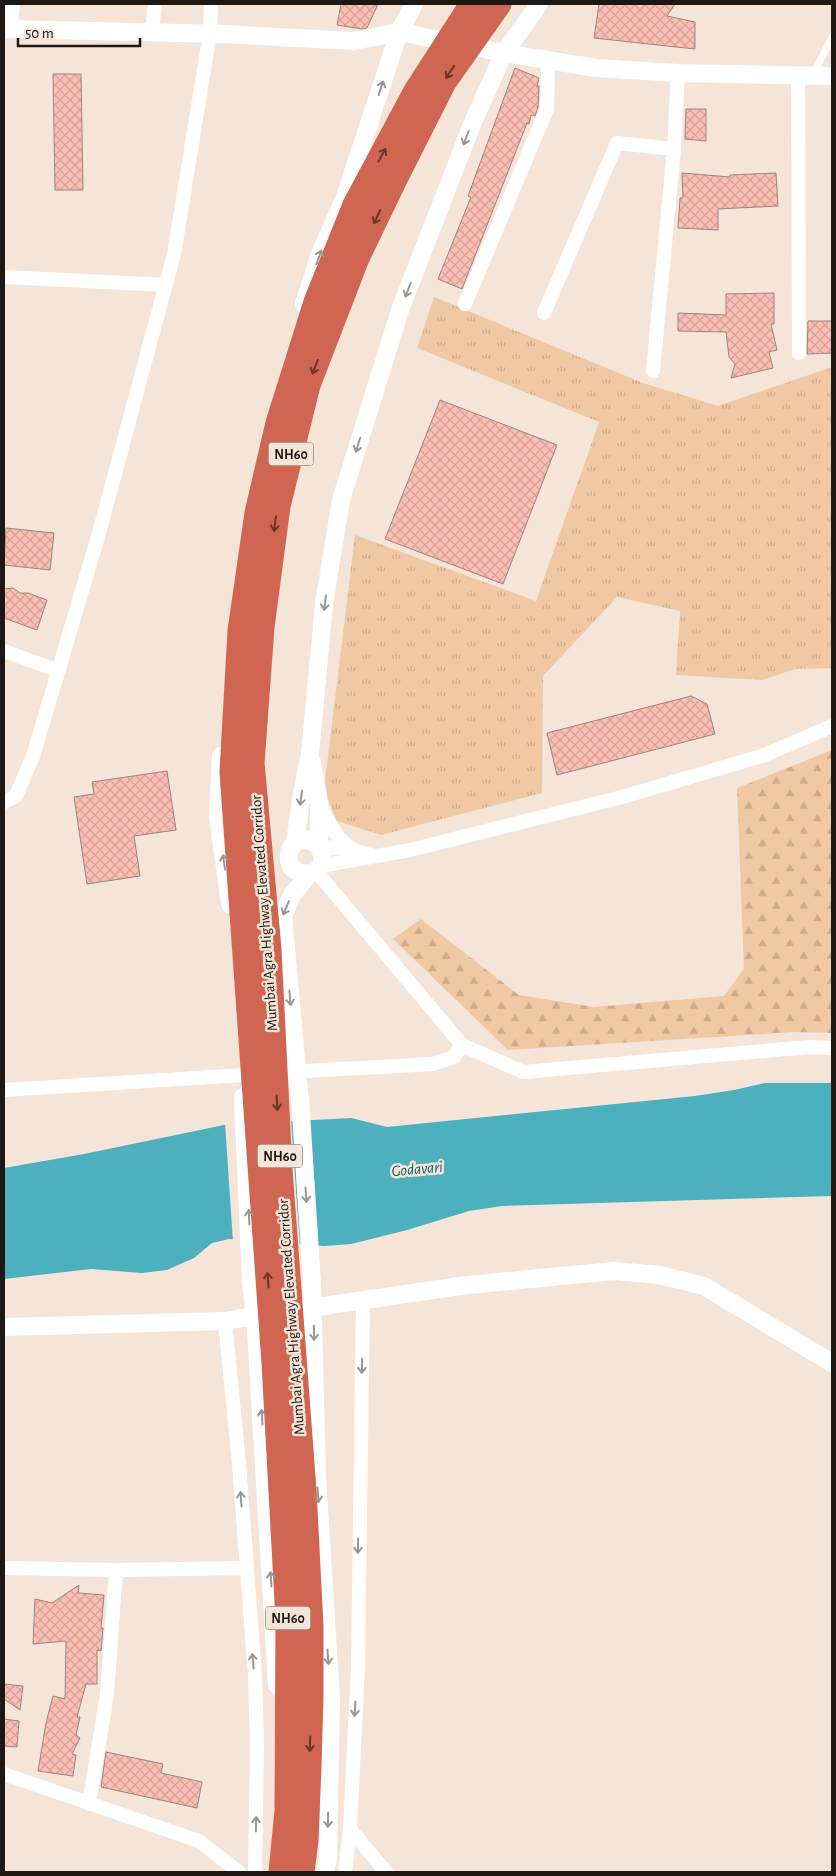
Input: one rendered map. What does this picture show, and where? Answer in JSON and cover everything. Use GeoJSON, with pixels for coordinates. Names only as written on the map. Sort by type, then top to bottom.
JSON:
{"type":"FeatureCollection","features":[{"type":"Feature","properties":{"kind":"highway","name":"Mumbai Agra Highway Elevated Corridor"},"geometry":{"type":"LineString","coordinates":[[281,1872],[287,1811],[288,1620],[274,1363],[232,772],[240,631],[257,513],[276,432],[316,302],[354,205],[416,91],[472,4]]}},
{"type":"Feature","properties":{"kind":"highway","name":"Mumbai Agra Highway Elevated Corridor"},"geometry":{"type":"LineString","coordinates":[[302,1872],[306,1840],[309,1766],[311,1626],[304,1490],[280,1170],[269,949],[252,763],[262,627],[278,506],[308,385],[357,258],[396,177],[444,82],[499,4]]}},
{"type":"Feature","properties":{"kind":"street"},"geometry":{"type":"LineString","coordinates":[[13,4],[7,29],[210,33],[354,41],[399,32],[504,53],[596,68],[678,74],[832,76]]}},
{"type":"Feature","properties":{"kind":"street"},"geometry":{"type":"LineString","coordinates":[[152,32],[156,4]]}},
{"type":"Feature","properties":{"kind":"street"},"geometry":{"type":"LineString","coordinates":[[4,802],[16,796],[34,753],[99,533],[166,285],[174,254],[210,33],[210,4]]}},
{"type":"Feature","properties":{"kind":"street"},"geometry":{"type":"LineString","coordinates":[[269,1872],[278,1806],[277,1697],[252,1283],[236,945],[218,816],[226,666],[243,532],[266,425],[319,256],[345,197],[399,32],[414,4]]}},
{"type":"Feature","properties":{"kind":"street"},"geometry":{"type":"LineString","coordinates":[[539,4],[504,53],[473,122],[400,310],[341,500],[324,604],[310,754],[302,792],[295,843],[288,854],[291,867],[303,874],[410,850],[622,797],[762,756],[832,726]]}},
{"type":"Feature","properties":{"kind":"street"},"geometry":{"type":"LineString","coordinates":[[465,304],[547,109],[548,61]]}},
{"type":"Feature","properties":{"kind":"street"},"geometry":{"type":"LineString","coordinates":[[653,370],[674,149],[678,74]]}},
{"type":"Feature","properties":{"kind":"street"},"geometry":{"type":"LineString","coordinates":[[800,353],[806,75]]}},
{"type":"Feature","properties":{"kind":"street"},"geometry":{"type":"LineString","coordinates":[[544,313],[617,143],[674,149]]}},
{"type":"Feature","properties":{"kind":"street"},"geometry":{"type":"LineString","coordinates":[[4,277],[166,285]]}},
{"type":"Feature","properties":{"kind":"street"},"geometry":{"type":"LineString","coordinates":[[4,652],[59,671]]}},
{"type":"Feature","properties":{"kind":"street"},"geometry":{"type":"LineString","coordinates":[[310,754],[319,803],[320,847],[323,860],[292,895],[283,916],[301,1113],[312,1284],[317,1478],[331,1697],[328,1859],[325,1872]]}},
{"type":"Feature","properties":{"kind":"street"},"geometry":{"type":"LineString","coordinates":[[319,803],[330,827],[345,844],[360,854],[379,856]]}},
{"type":"Feature","properties":{"kind":"street"},"geometry":{"type":"LineString","coordinates":[[295,843],[308,840],[315,842],[320,847],[350,848]]}},
{"type":"Feature","properties":{"kind":"street"},"geometry":{"type":"LineString","coordinates":[[315,870],[462,1045],[523,1072],[809,1047],[832,1048]]}},
{"type":"Feature","properties":{"kind":"street"},"geometry":{"type":"LineString","coordinates":[[4,1090],[177,1078],[433,1064],[454,1057],[462,1045]]}},
{"type":"Feature","properties":{"kind":"street"},"geometry":{"type":"LineString","coordinates":[[4,1326],[225,1321],[255,1315],[467,1286],[614,1271],[660,1275],[704,1286],[832,1363]]}},
{"type":"Feature","properties":{"kind":"street"},"geometry":{"type":"LineString","coordinates":[[345,1872],[350,1829],[358,1666],[363,1300]]}},
{"type":"Feature","properties":{"kind":"street"},"geometry":{"type":"LineString","coordinates":[[225,1321],[239,1464],[254,1676],[257,1745],[255,1872]]}},
{"type":"Feature","properties":{"kind":"street"},"geometry":{"type":"LineString","coordinates":[[4,1568],[116,1570],[246,1568]]}},
{"type":"Feature","properties":{"kind":"street"},"geometry":{"type":"LineString","coordinates":[[89,1804],[107,1694],[116,1570]]}},
{"type":"Feature","properties":{"kind":"street"},"geometry":{"type":"LineString","coordinates":[[4,1774],[199,1841],[239,1872]]}},
{"type":"Feature","properties":{"kind":"street"},"geometry":{"type":"LineString","coordinates":[[350,1829],[386,1872]]}},
{"type":"Feature","properties":{"kind":"lane"},"geometry":{"type":"LineString","coordinates":[[806,75],[832,37]]}},
{"type":"Feature","properties":{"kind":"green space"},"geometry":{"type":"Polygon","coordinates":[[[434,297],[643,383],[718,406],[832,367],[832,668],[795,669],[762,680],[676,675],[680,611],[617,597],[543,676],[542,793],[381,835],[337,821],[324,789],[355,535],[536,601],[599,422],[417,348],[434,297]]]}},
{"type":"Feature","properties":{"kind":"green space"},"geometry":{"type":"Polygon","coordinates":[[[832,750],[832,1033],[794,1032],[508,1050],[393,939],[421,919],[519,995],[593,1007],[724,996],[744,969],[737,788],[832,750]]]}},
{"type":"Feature","properties":{"kind":"water","name":"Godavari"},"geometry":{"type":"Polygon","coordinates":[[[765,1083],[832,1083],[832,1196],[502,1206],[469,1211],[407,1230],[351,1244],[324,1246],[229,1239],[212,1243],[194,1258],[167,1270],[142,1273],[91,1269],[4,1279],[4,1168],[84,1154],[224,1125],[351,1118],[387,1127],[695,1096],[765,1083]]]}},
{"type":"Feature","properties":{"kind":"pier"},"geometry":{"type":"Polygon","coordinates":[[[291,1119],[300,1247],[233,1242],[225,1123],[291,1119]]]}},
{"type":"Feature","properties":{"kind":"building"},"geometry":{"type":"Polygon","coordinates":[[[341,4],[378,4],[367,28],[362,29],[337,25],[341,4]]]}},
{"type":"Feature","properties":{"kind":"building"},"geometry":{"type":"Polygon","coordinates":[[[599,4],[675,4],[667,16],[695,22],[695,49],[594,38],[599,4]]]}},
{"type":"Feature","properties":{"kind":"building"},"geometry":{"type":"Polygon","coordinates":[[[515,68],[539,78],[537,86],[539,86],[538,107],[535,116],[531,115],[529,124],[527,123],[462,289],[438,279],[471,197],[468,196],[515,68]]]}},
{"type":"Feature","properties":{"kind":"building"},"geometry":{"type":"Polygon","coordinates":[[[53,74],[81,74],[83,190],[55,190],[53,74]]]}},
{"type":"Feature","properties":{"kind":"building"},"geometry":{"type":"Polygon","coordinates":[[[686,109],[706,109],[706,141],[685,139],[686,109]]]}},
{"type":"Feature","properties":{"kind":"building"},"geometry":{"type":"Polygon","coordinates":[[[682,173],[730,177],[730,175],[776,173],[778,206],[718,209],[718,230],[678,228],[680,198],[683,198],[682,173]]]}},
{"type":"Feature","properties":{"kind":"building"},"geometry":{"type":"Polygon","coordinates":[[[774,293],[774,324],[771,324],[777,350],[769,352],[773,368],[731,378],[735,364],[729,357],[726,332],[678,331],[678,313],[726,315],[726,294],[774,293]]]}},
{"type":"Feature","properties":{"kind":"building"},"geometry":{"type":"Polygon","coordinates":[[[808,321],[832,321],[832,353],[807,354],[808,321]]]}},
{"type":"Feature","properties":{"kind":"building"},"geometry":{"type":"Polygon","coordinates":[[[440,400],[557,445],[503,584],[385,539],[440,400]]]}},
{"type":"Feature","properties":{"kind":"building"},"geometry":{"type":"Polygon","coordinates":[[[6,528],[54,533],[50,570],[4,565],[6,528]]]}},
{"type":"Feature","properties":{"kind":"building"},"geometry":{"type":"Polygon","coordinates":[[[13,588],[20,593],[28,593],[47,600],[37,630],[4,618],[4,589],[13,588]]]}},
{"type":"Feature","properties":{"kind":"building"},"geometry":{"type":"Polygon","coordinates":[[[691,696],[707,704],[715,734],[557,775],[547,733],[691,696]]]}},
{"type":"Feature","properties":{"kind":"building"},"geometry":{"type":"Polygon","coordinates":[[[167,771],[176,830],[134,836],[140,876],[87,884],[74,797],[94,794],[92,782],[167,771]]]}},
{"type":"Feature","properties":{"kind":"building"},"geometry":{"type":"Polygon","coordinates":[[[79,1585],[78,1593],[104,1595],[101,1628],[103,1628],[101,1651],[97,1650],[97,1684],[86,1684],[77,1717],[80,1717],[76,1735],[80,1738],[72,1754],[76,1755],[73,1776],[38,1771],[46,1723],[53,1696],[65,1699],[66,1641],[33,1644],[35,1599],[52,1603],[79,1585]]]}},
{"type":"Feature","properties":{"kind":"building"},"geometry":{"type":"Polygon","coordinates":[[[4,1684],[23,1686],[20,1710],[4,1699],[4,1684]]]}},
{"type":"Feature","properties":{"kind":"building"},"geometry":{"type":"Polygon","coordinates":[[[4,1719],[19,1721],[17,1747],[4,1746],[4,1719]]]}},
{"type":"Feature","properties":{"kind":"building"},"geometry":{"type":"Polygon","coordinates":[[[106,1752],[163,1764],[161,1773],[202,1782],[197,1808],[101,1787],[106,1752]]]}}]}
